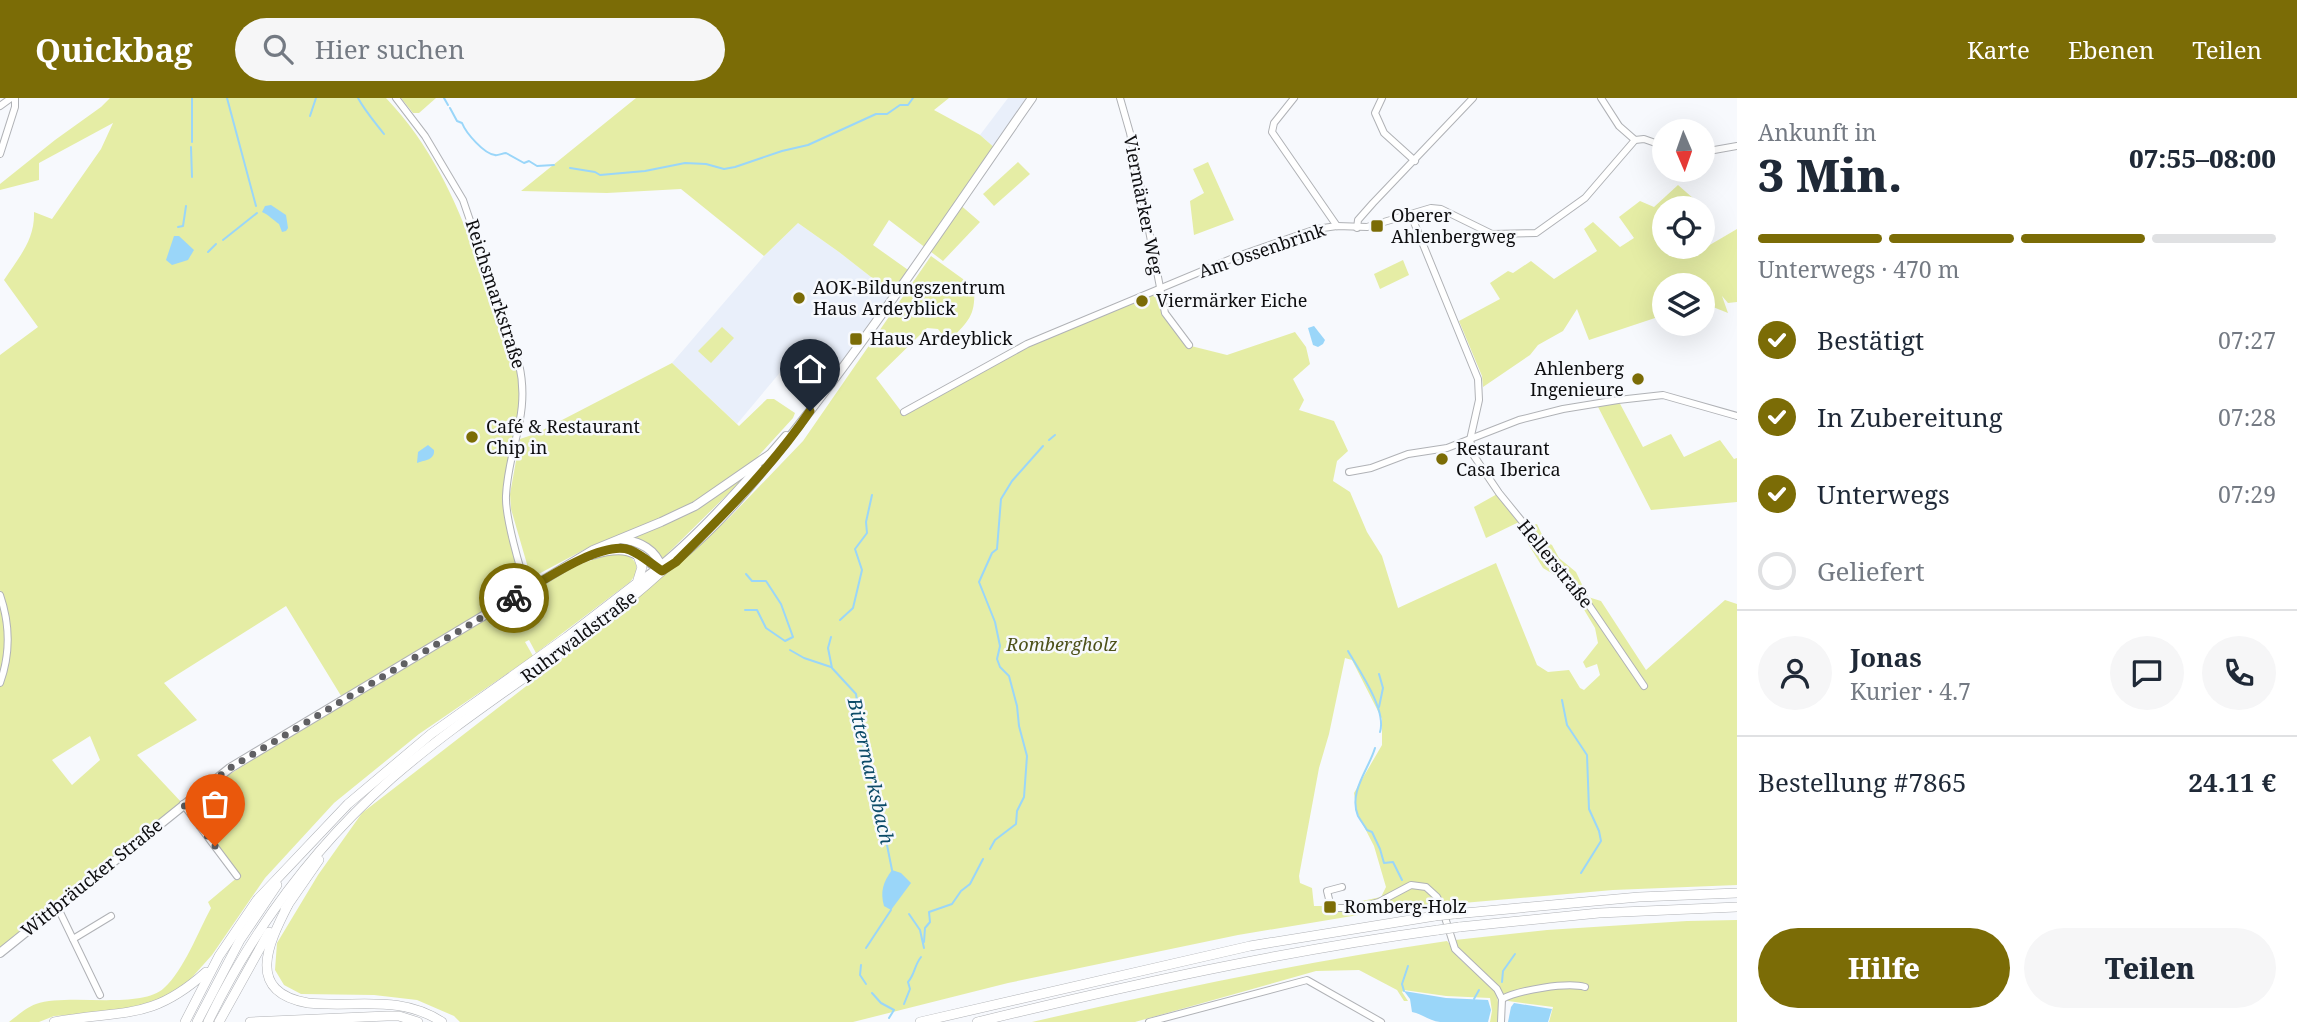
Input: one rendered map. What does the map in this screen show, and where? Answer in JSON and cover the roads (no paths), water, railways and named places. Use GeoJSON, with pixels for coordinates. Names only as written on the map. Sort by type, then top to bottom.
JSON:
{"type":"FeatureCollection","features":[{"type":"Feature","properties":{"kind":"highway"},"geometry":{"type":"LineString","coordinates":[[637,583],[642,567],[638,556]]}},
{"type":"Feature","properties":{"kind":"highway","name":"Ruhrwaldstraße"},"geometry":{"type":"LineString","coordinates":[[208,1022],[249,944],[290,886],[369,799],[439,740],[572,645],[660,568]]}},
{"type":"Feature","properties":{"kind":"highway","name":"Ruhrwaldstraße"},"geometry":{"type":"LineString","coordinates":[[300,856],[348,804],[391,766],[637,583]]}},
{"type":"Feature","properties":{"kind":"highway"},"geometry":{"type":"LineString","coordinates":[[219,1022],[258,950],[340,829]]}},
{"type":"Feature","properties":{"kind":"highway"},"geometry":{"type":"LineString","coordinates":[[54,1022],[123,1018],[158,1009],[187,990],[219,956],[265,891],[300,856]]}},
{"type":"Feature","properties":{"kind":"highway"},"geometry":{"type":"LineString","coordinates":[[197,1022],[240,940],[300,856]]}},
{"type":"Feature","properties":{"kind":"highway"},"geometry":{"type":"LineString","coordinates":[[920,1022],[1250,946],[1434,916],[1626,898],[1737,893]]}},
{"type":"Feature","properties":{"kind":"highway"},"geometry":{"type":"LineString","coordinates":[[288,905],[269,944],[267,954],[267,970],[279,992],[294,1000],[308,1003],[410,1006],[443,1022]]}},
{"type":"Feature","properties":{"kind":"highway"},"geometry":{"type":"LineString","coordinates":[[978,1022],[1231,964],[1358,941],[1459,927],[1599,913],[1737,907]]}},
{"type":"Feature","properties":{"kind":"highway"},"geometry":{"type":"LineString","coordinates":[[185,1022],[219,956]]}},
{"type":"Feature","properties":{"kind":"highway"},"geometry":{"type":"LineString","coordinates":[[250,1022],[387,1016],[418,1022]]}},
{"type":"Feature","properties":{"kind":"main road"},"geometry":{"type":"LineString","coordinates":[[810,411],[854,355],[1032,98]]}},
{"type":"Feature","properties":{"kind":"main road","name":"Ruhrwaldstraße"},"geometry":{"type":"LineString","coordinates":[[637,583],[660,568],[810,411]]}},
{"type":"Feature","properties":{"kind":"main road","name":"Ruhrwaldstraße"},"geometry":{"type":"LineString","coordinates":[[660,568],[676,562],[747,489],[810,411]]}},
{"type":"Feature","properties":{"kind":"main road","name":"Wittbräucker Straße"},"geometry":{"type":"LineString","coordinates":[[0,953],[183,804],[247,757],[593,550],[695,506],[769,455]]}},
{"type":"Feature","properties":{"kind":"main road"},"geometry":{"type":"LineString","coordinates":[[618,539],[645,546],[652,551],[660,568]]}},
{"type":"Feature","properties":{"kind":"main road"},"geometry":{"type":"LineString","coordinates":[[583,558],[618,549],[628,550],[660,568]]}},
{"type":"Feature","properties":{"kind":"street"},"geometry":{"type":"LineString","coordinates":[[0,106],[13,98],[15,107],[0,154]]}},
{"type":"Feature","properties":{"kind":"street","name":"Reichsmarkstraße"},"geometry":{"type":"LineString","coordinates":[[396,98],[425,136],[463,200],[519,364],[523,400],[506,502],[528,590]]}},
{"type":"Feature","properties":{"kind":"street","name":"Viermärker Weg"},"geometry":{"type":"LineString","coordinates":[[1120,98],[1130,133],[1167,317],[1189,345]]}},
{"type":"Feature","properties":{"kind":"street"},"geometry":{"type":"LineString","coordinates":[[1294,98],[1274,123],[1272,132],[1337,226]]}},
{"type":"Feature","properties":{"kind":"street"},"geometry":{"type":"LineString","coordinates":[[1382,98],[1376,113],[1380,127],[1415,161]]}},
{"type":"Feature","properties":{"kind":"street"},"geometry":{"type":"LineString","coordinates":[[1357,228],[1358,220],[1473,98]]}},
{"type":"Feature","properties":{"kind":"street"},"geometry":{"type":"LineString","coordinates":[[1601,98],[1619,126],[1634,140],[1652,142]]}},
{"type":"Feature","properties":{"kind":"street","name":"Am Ossenbrink"},"geometry":{"type":"LineString","coordinates":[[904,412],[1027,344],[1160,288],[1306,233],[1337,226],[1377,226],[1423,209],[1441,209],[1492,234],[1536,233],[1584,198],[1634,140]]}},
{"type":"Feature","properties":{"kind":"street"},"geometry":{"type":"LineString","coordinates":[[1715,150],[1737,146]]}},
{"type":"Feature","properties":{"kind":"street"},"geometry":{"type":"LineString","coordinates":[[1410,215],[1478,379],[1479,400],[1469,440]]}},
{"type":"Feature","properties":{"kind":"street"},"geometry":{"type":"LineString","coordinates":[[1349,472],[1371,468],[1408,454],[1447,448],[1504,425],[1563,409],[1656,395],[1737,416]]}},
{"type":"Feature","properties":{"kind":"street","name":"Hellerstraße"},"geometry":{"type":"LineString","coordinates":[[1469,440],[1474,456],[1499,493],[1582,595],[1644,686]]}},
{"type":"Feature","properties":{"kind":"street"},"geometry":{"type":"LineString","coordinates":[[0,595],[6,614],[8,636],[5,668],[0,684]]}},
{"type":"Feature","properties":{"kind":"street"},"geometry":{"type":"LineString","coordinates":[[183,804],[237,876]]}},
{"type":"Feature","properties":{"kind":"street"},"geometry":{"type":"LineString","coordinates":[[1342,887],[1327,891],[1330,903],[1337,908],[1371,905],[1411,885],[1426,887],[1441,905],[1455,949],[1461,958],[1490,980],[1502,999],[1501,1022]]}},
{"type":"Feature","properties":{"kind":"street"},"geometry":{"type":"LineString","coordinates":[[57,906],[100,995]]}},
{"type":"Feature","properties":{"kind":"street"},"geometry":{"type":"LineString","coordinates":[[73,939],[111,916]]}},
{"type":"Feature","properties":{"kind":"street"},"geometry":{"type":"LineString","coordinates":[[1149,1022],[1307,980],[1381,1022]]}},
{"type":"Feature","properties":{"kind":"street"},"geometry":{"type":"LineString","coordinates":[[1502,999],[1520,992],[1576,984],[1585,987]]}},
{"type":"Feature","properties":{"kind":"water"},"geometry":{"type":"Polygon","coordinates":[[[271,205],[286,215],[286,231],[282,232],[279,224],[262,212],[265,206],[271,205]]]}},
{"type":"Feature","properties":{"kind":"water"},"geometry":{"type":"Polygon","coordinates":[[[174,236],[179,236],[194,250],[188,260],[172,265],[166,260],[174,236]]]}},
{"type":"Feature","properties":{"kind":"water"},"geometry":{"type":"Polygon","coordinates":[[[1314,326],[1325,340],[1318,347],[1313,345],[1308,328],[1314,326]]]}},
{"type":"Feature","properties":{"kind":"water"},"geometry":{"type":"Polygon","coordinates":[[[428,445],[434,450],[433,456],[417,463],[418,452],[428,445]]]}},
{"type":"Feature","properties":{"kind":"water"},"geometry":{"type":"Polygon","coordinates":[[[892,870],[901,873],[911,883],[891,910],[884,906],[882,892],[892,870]]]}},
{"type":"Feature","properties":{"kind":"water"},"geometry":{"type":"Polygon","coordinates":[[[1404,991],[1446,998],[1488,1000],[1491,1010],[1488,1022],[1433,1020],[1412,1012],[1410,999],[1404,991]]]}},
{"type":"Feature","properties":{"kind":"water"},"geometry":{"type":"Polygon","coordinates":[[[1514,1003],[1552,1009],[1548,1022],[1508,1022],[1514,1003]]]}},
{"type":"Feature","properties":{"kind":"waterway"},"geometry":{"type":"LineString","coordinates":[[192,98],[192,142]]}},
{"type":"Feature","properties":{"kind":"waterway"},"geometry":{"type":"LineString","coordinates":[[227,98],[256,206]]}},
{"type":"Feature","properties":{"kind":"waterway"},"geometry":{"type":"LineString","coordinates":[[310,116],[316,98]]}},
{"type":"Feature","properties":{"kind":"waterway"},"geometry":{"type":"LineString","coordinates":[[358,98],[384,134]]}},
{"type":"Feature","properties":{"kind":"waterway"},"geometry":{"type":"LineString","coordinates":[[444,98],[448,105]]}},
{"type":"Feature","properties":{"kind":"waterway"},"geometry":{"type":"LineString","coordinates":[[570,168],[600,175],[645,171],[685,163],[706,164],[724,169],[735,167],[808,145],[876,114],[887,114],[900,105],[908,105],[913,98]]}},
{"type":"Feature","properties":{"kind":"waterway"},"geometry":{"type":"LineString","coordinates":[[450,108],[471,137],[491,154],[506,153],[524,163],[529,161],[537,166],[554,165]]}},
{"type":"Feature","properties":{"kind":"waterway"},"geometry":{"type":"LineString","coordinates":[[191,147],[192,177]]}},
{"type":"Feature","properties":{"kind":"waterway"},"geometry":{"type":"LineString","coordinates":[[178,227],[183,226],[186,206]]}},
{"type":"Feature","properties":{"kind":"waterway"},"geometry":{"type":"LineString","coordinates":[[223,240],[257,213]]}},
{"type":"Feature","properties":{"kind":"waterway"},"geometry":{"type":"LineString","coordinates":[[208,252],[216,244]]}},
{"type":"Feature","properties":{"kind":"waterway"},"geometry":{"type":"LineString","coordinates":[[1049,440],[1055,435]]}},
{"type":"Feature","properties":{"kind":"waterway"},"geometry":{"type":"LineString","coordinates":[[990,849],[995,840],[1016,824],[1017,811],[1024,797],[1027,756],[1009,676],[1000,667],[997,659],[1000,646],[995,622],[979,582],[992,553],[997,549],[1001,499],[1012,481],[1043,446]]}},
{"type":"Feature","properties":{"kind":"waterway","name":"Bittermarksbach"},"geometry":{"type":"LineString","coordinates":[[840,620],[853,608],[862,570],[855,549],[867,533],[866,522],[872,495]]}},
{"type":"Feature","properties":{"kind":"waterway"},"geometry":{"type":"LineString","coordinates":[[745,610],[757,610],[766,628],[785,641],[793,637],[781,604],[766,581],[752,581],[746,574]]}},
{"type":"Feature","properties":{"kind":"waterway","name":"Bittermarksbach"},"geometry":{"type":"LineString","coordinates":[[831,637],[828,648],[832,668],[856,694],[865,757],[875,781],[876,803],[887,825],[886,840],[892,870]]}},
{"type":"Feature","properties":{"kind":"waterway"},"geometry":{"type":"LineString","coordinates":[[790,650],[831,667]]}},
{"type":"Feature","properties":{"kind":"waterway"},"geometry":{"type":"LineString","coordinates":[[1348,651],[1376,702],[1380,713],[1380,732]]}},
{"type":"Feature","properties":{"kind":"waterway"},"geometry":{"type":"LineString","coordinates":[[1379,674],[1383,688],[1379,707]]}},
{"type":"Feature","properties":{"kind":"waterway"},"geometry":{"type":"LineString","coordinates":[[1562,700],[1567,725],[1587,755],[1589,809],[1601,841],[1581,873]]}},
{"type":"Feature","properties":{"kind":"waterway"},"geometry":{"type":"LineString","coordinates":[[1375,748],[1357,789],[1356,807],[1358,816],[1367,830],[1372,832],[1384,863],[1393,862],[1402,880]]}},
{"type":"Feature","properties":{"kind":"waterway"},"geometry":{"type":"LineString","coordinates":[[924,942],[925,928],[930,922],[929,912],[952,904],[970,884],[983,859]]}},
{"type":"Feature","properties":{"kind":"waterway"},"geometry":{"type":"LineString","coordinates":[[866,948],[891,910]]}},
{"type":"Feature","properties":{"kind":"waterway","name":"Bittermarksbach"},"geometry":{"type":"LineString","coordinates":[[909,914],[920,930],[924,948]]}},
{"type":"Feature","properties":{"kind":"waterway"},"geometry":{"type":"LineString","coordinates":[[1502,982],[1503,971],[1515,954]]}},
{"type":"Feature","properties":{"kind":"waterway","name":"Bittermarksbach"},"geometry":{"type":"LineString","coordinates":[[904,1004],[910,989],[908,982],[921,957]]}},
{"type":"Feature","properties":{"kind":"waterway"},"geometry":{"type":"LineString","coordinates":[[861,965],[860,975],[866,984]]}},
{"type":"Feature","properties":{"kind":"waterway"},"geometry":{"type":"LineString","coordinates":[[1404,991],[1402,984],[1408,966]]}},
{"type":"Feature","properties":{"kind":"waterway"},"geometry":{"type":"LineString","coordinates":[[1474,999],[1479,990]]}},
{"type":"Feature","properties":{"kind":"waterway"},"geometry":{"type":"LineString","coordinates":[[872,993],[881,1003],[894,1010],[889,1018]]}},
{"type":"Feature","properties":{"kind":"place","name":"Oberer Ahlenbergweg"},"geometry":{"type":"Point","coordinates":[1377,226]}},
{"type":"Feature","properties":{"kind":"place","name":"AOK-Bildungszentrum Haus Ardeyblick"},"geometry":{"type":"Point","coordinates":[799,298]}},
{"type":"Feature","properties":{"kind":"place","name":"Viermärker Eiche"},"geometry":{"type":"Point","coordinates":[1142,301]}},
{"type":"Feature","properties":{"kind":"place","name":"Haus Ardeyblick"},"geometry":{"type":"Point","coordinates":[856,339]}},
{"type":"Feature","properties":{"kind":"place","name":"Ahlenberg Ingenieure"},"geometry":{"type":"Point","coordinates":[1638,379]}},
{"type":"Feature","properties":{"kind":"place","name":"Café & Restaurant Chip in"},"geometry":{"type":"Point","coordinates":[472,437]}},
{"type":"Feature","properties":{"kind":"place","name":"Restaurant Casa Iberica"},"geometry":{"type":"Point","coordinates":[1442,459]}},
{"type":"Feature","properties":{"kind":"place","name":"Romberg-Holz"},"geometry":{"type":"Point","coordinates":[1330,907]}},
{"type":"Feature","properties":{"kind":"park label","name":"Rombergholz"},"geometry":{"type":"Point","coordinates":[1062,645]}}]}
